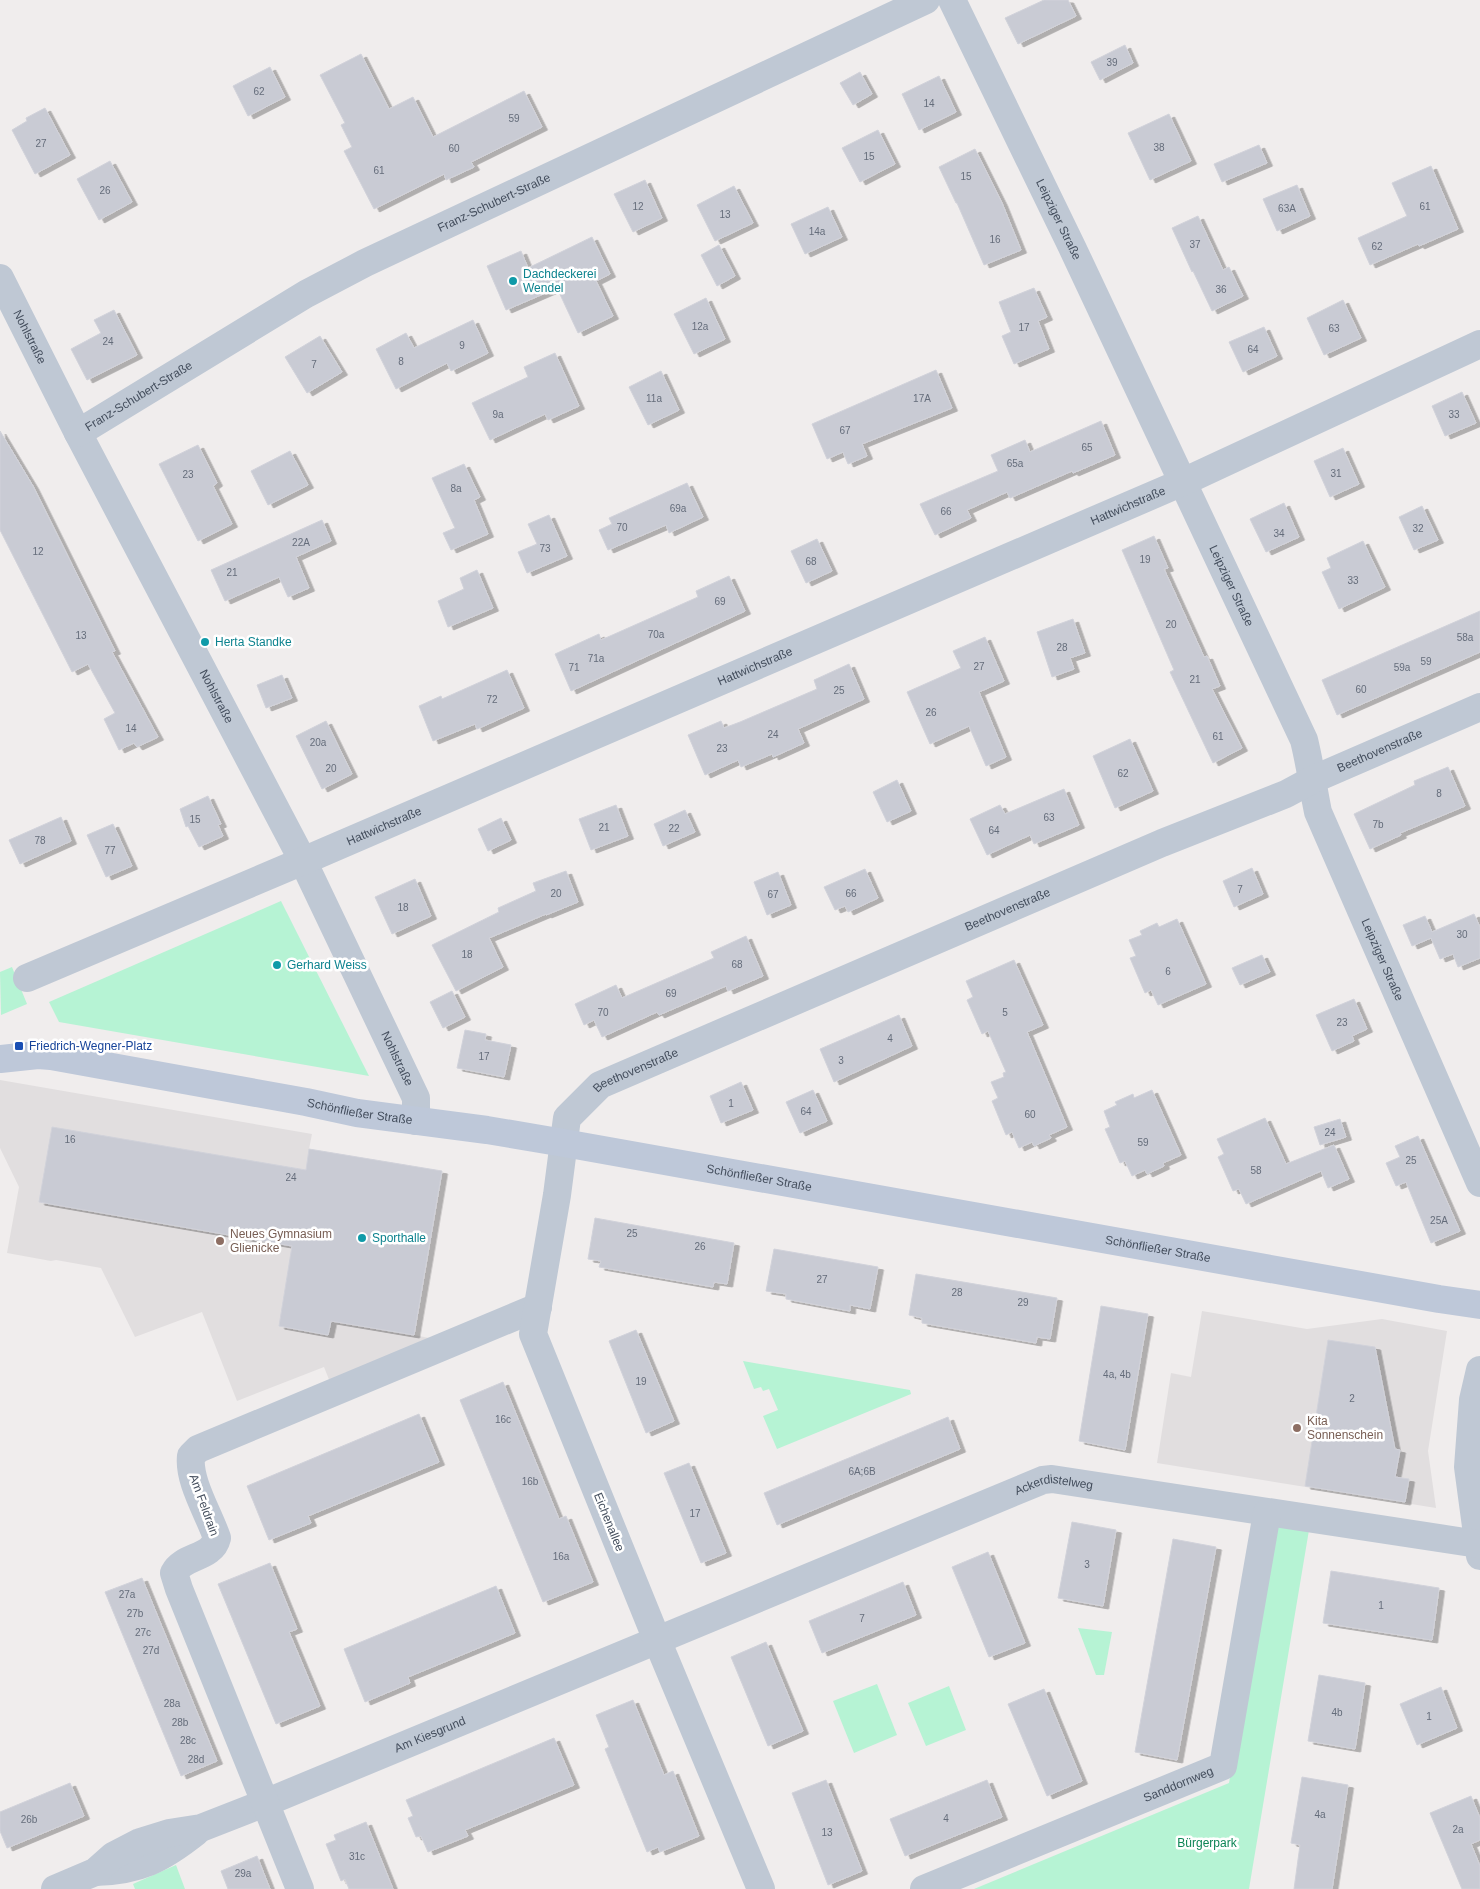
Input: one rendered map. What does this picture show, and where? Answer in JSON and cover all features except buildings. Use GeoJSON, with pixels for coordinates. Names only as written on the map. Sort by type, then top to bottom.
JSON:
{"type":"FeatureCollection","features":[{"type":"Feature","properties":{"kind":"main road","name":"Schönfließer Straße"},"geometry":{"type":"LineString","coordinates":[[0,1038],[38,1055],[306,1102],[357,1113],[487,1130],[564,1143],[1480,1305]]}},
{"type":"Feature","properties":{"kind":"main road","name":"Schönfließer Straße"},"geometry":{"type":"LineString","coordinates":[[0,1059],[38,1055]]}},
{"type":"Feature","properties":{"kind":"street","name":"Franz-Schubert-Straße"},"geometry":{"type":"LineString","coordinates":[[78,434],[306,294],[365,263],[926,0]]}},
{"type":"Feature","properties":{"kind":"street","name":"Leipziger Straße"},"geometry":{"type":"LineString","coordinates":[[952,0],[1072,247],[1304,740],[1318,812],[1480,1183]]}},
{"type":"Feature","properties":{"kind":"street","name":"Nohlstraße"},"geometry":{"type":"LineString","coordinates":[[0,278],[78,434],[303,862],[416,1098],[416,1121]]}},
{"type":"Feature","properties":{"kind":"street","name":"Hattwichstraße"},"geometry":{"type":"LineString","coordinates":[[27,978],[303,862],[1183,482],[1480,344]]}},
{"type":"Feature","properties":{"kind":"street","name":"Beethovenstraße"},"geometry":{"type":"LineString","coordinates":[[564,1143],[567,1118],[600,1085],[1162,843],[1286,794],[1312,780],[1480,707]]}},
{"type":"Feature","properties":{"kind":"street","name":"Eichenallee"},"geometry":{"type":"LineString","coordinates":[[564,1143],[533,1334],[657,1640],[761,1889]]}},
{"type":"Feature","properties":{"kind":"street","name":"Am Feldrain"},"geometry":{"type":"LineString","coordinates":[[265,1803],[179,1589],[174,1572],[177,1566],[205,1553],[216,1545],[218,1538],[196,1484],[190,1466],[190,1456],[198,1449],[538,1307]]}},
{"type":"Feature","properties":{"kind":"street"},"geometry":{"type":"LineString","coordinates":[[1479,1550],[1468,1468],[1473,1400],[1480,1370]]}},
{"type":"Feature","properties":{"kind":"street","name":"Ackerdistelweg"},"geometry":{"type":"LineString","coordinates":[[657,1640],[1044,1480],[1052,1479],[1267,1512],[1479,1550]]}},
{"type":"Feature","properties":{"kind":"street","name":"Sanddornweg"},"geometry":{"type":"LineString","coordinates":[[924,1889],[1223,1766],[1267,1512]]}},
{"type":"Feature","properties":{"kind":"street","name":"Am Kiesgrund"},"geometry":{"type":"LineString","coordinates":[[55,1889],[95,1872],[113,1856],[140,1842],[169,1833],[201,1828],[265,1803],[657,1640]]}},
{"type":"Feature","properties":{"kind":"street"},"geometry":{"type":"LineString","coordinates":[[265,1803],[300,1889]]}},
{"type":"Feature","properties":{"kind":"shaded area","name":"Neues Gymnasium Glienicke"},"geometry":{"type":"Polygon","coordinates":[[[0,1080],[312,1134],[309,1149],[442,1171],[414,1335],[434,1339],[330,1382],[324,1367],[237,1401],[202,1312],[135,1337],[101,1268],[7,1253],[19,1187],[0,1148],[0,1080]]]}},
{"type":"Feature","properties":{"kind":"shaded area","name":"Kita Sonnenschein"},"geometry":{"type":"Polygon","coordinates":[[[1202,1311],[1307,1329],[1382,1319],[1447,1331],[1428,1451],[1436,1508],[1157,1463],[1171,1373],[1191,1377],[1202,1311]]]}},
{"type":"Feature","properties":{"kind":"green space"},"geometry":{"type":"Polygon","coordinates":[[[281,901],[369,1076],[59,1022],[49,1002],[281,901]]]}},
{"type":"Feature","properties":{"kind":"green space"},"geometry":{"type":"Polygon","coordinates":[[[12,967],[27,1004],[1,1015],[0,972],[12,967]]]}},
{"type":"Feature","properties":{"kind":"green space"},"geometry":{"type":"Polygon","coordinates":[[[743,1361],[910,1390],[911,1394],[777,1449],[763,1416],[778,1410],[769,1389],[763,1391],[761,1387],[754,1389],[743,1361]]]}},
{"type":"Feature","properties":{"kind":"green space","name":"Bürgerpark"},"geometry":{"type":"Polygon","coordinates":[[[1272,1524],[1309,1530],[1249,1889],[974,1889],[1229,1783],[1272,1524]]]}},
{"type":"Feature","properties":{"kind":"green space"},"geometry":{"type":"Polygon","coordinates":[[[1078,1628],[1112,1632],[1104,1675],[1096,1675],[1078,1628]]]}},
{"type":"Feature","properties":{"kind":"green space"},"geometry":{"type":"Polygon","coordinates":[[[877,1684],[897,1735],[854,1753],[833,1701],[877,1684]]]}},
{"type":"Feature","properties":{"kind":"green space"},"geometry":{"type":"Polygon","coordinates":[[[949,1686],[966,1730],[926,1746],[908,1703],[949,1686]]]}},
{"type":"Feature","properties":{"kind":"green space"},"geometry":{"type":"Polygon","coordinates":[[[176,1865],[185,1889],[135,1889],[133,1884],[176,1865]]]}},
{"type":"Feature","properties":{"kind":"place","name":"Dachdeckerei Wendel"},"geometry":{"type":"Point","coordinates":[513,281]}},
{"type":"Feature","properties":{"kind":"place","name":"Herta Standke"},"geometry":{"type":"Point","coordinates":[205,642]}},
{"type":"Feature","properties":{"kind":"place","name":"Gerhard Weiss"},"geometry":{"type":"Point","coordinates":[277,965]}},
{"type":"Feature","properties":{"kind":"place","name":"Friedrich-Wegner-Platz"},"geometry":{"type":"Point","coordinates":[19,1046]}},
{"type":"Feature","properties":{"kind":"place","name":"Sporthalle"},"geometry":{"type":"Point","coordinates":[362,1238]}},
{"type":"Feature","properties":{"kind":"place","name":"Neues Gymnasium Glienicke"},"geometry":{"type":"Point","coordinates":[220,1241]}},
{"type":"Feature","properties":{"kind":"place","name":"Kita Sonnenschein"},"geometry":{"type":"Point","coordinates":[1297,1428]}}]}
